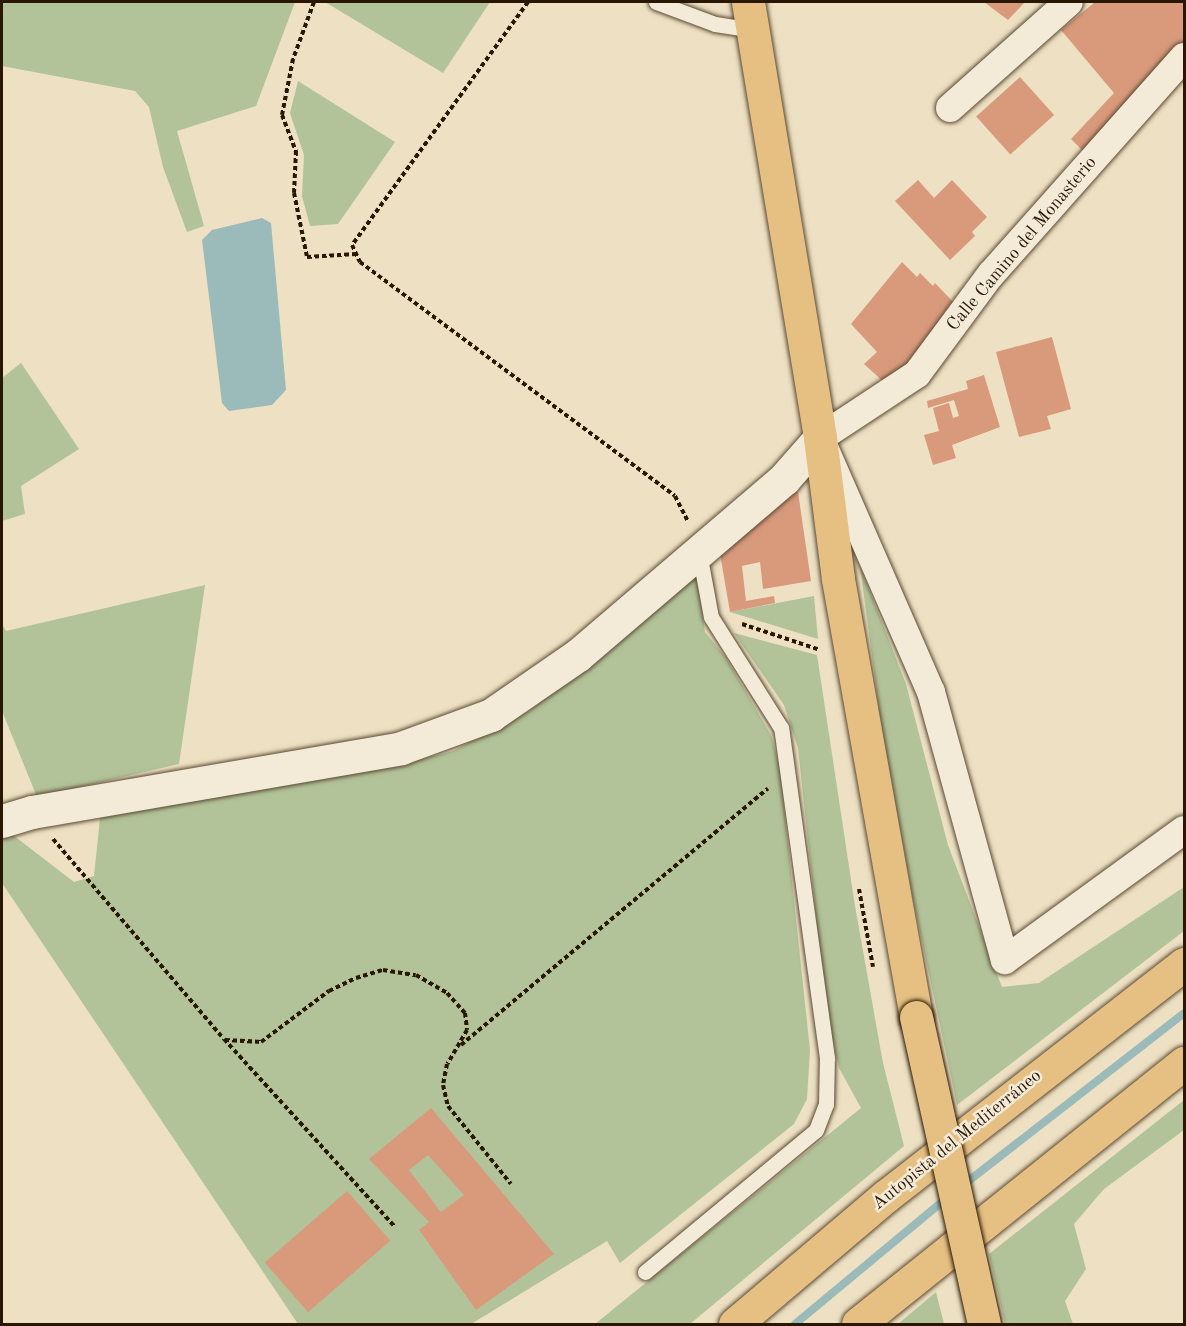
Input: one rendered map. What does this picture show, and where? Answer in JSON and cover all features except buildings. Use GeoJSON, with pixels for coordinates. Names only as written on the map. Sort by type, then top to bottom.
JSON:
{"type":"FeatureCollection","features":[{"type":"Feature","properties":{"kind":"main road"},"geometry":{"type":"LineString","coordinates":[[750,16],[820,438],[850,649],[916,1017],[984,1324]]}},
{"type":"Feature","properties":{"kind":"main road"},"geometry":{"type":"LineString","coordinates":[[17,817],[401,748],[491,715],[578,655],[784,479],[820,438]]}},
{"type":"Feature","properties":{"kind":"main road","name":"Autopista del Mediterráneo"},"geometry":{"type":"LineString","coordinates":[[735,1324],[886,1196],[1185,964]]}},
{"type":"Feature","properties":{"kind":"main road"},"geometry":{"type":"LineString","coordinates":[[858,1324],[1185,1063]]}},
{"type":"Feature","properties":{"kind":"street"},"geometry":{"type":"LineString","coordinates":[[950,108],[1069,2]]}},
{"type":"Feature","properties":{"kind":"street","name":"Calle Camino del Monasterio"},"geometry":{"type":"LineString","coordinates":[[820,438],[917,374],[991,274],[1185,57]]}},
{"type":"Feature","properties":{"kind":"street"},"geometry":{"type":"LineString","coordinates":[[820,438],[931,692],[1005,960],[1185,830]]}},
{"type":"Feature","properties":{"kind":"lane"},"geometry":{"type":"LineString","coordinates":[[656,2],[715,24],[750,16]]}},
{"type":"Feature","properties":{"kind":"lane"},"geometry":{"type":"LineString","coordinates":[[645,1272],[816,1130],[826,1104],[827,1058],[792,817],[789,770],[781,728],[711,617],[699,552]]}},
{"type":"Feature","properties":{"kind":"path"},"geometry":{"type":"LineString","coordinates":[[314,2],[293,59],[282,115],[296,151],[294,193],[307,257],[356,254]]}},
{"type":"Feature","properties":{"kind":"path"},"geometry":{"type":"LineString","coordinates":[[528,2],[352,245],[356,254],[369,269],[675,496],[699,552]]}},
{"type":"Feature","properties":{"kind":"path"},"geometry":{"type":"LineString","coordinates":[[738,622],[824,651]]}},
{"type":"Feature","properties":{"kind":"path"},"geometry":{"type":"LineString","coordinates":[[460,1046],[789,770]]}},
{"type":"Feature","properties":{"kind":"path"},"geometry":{"type":"LineString","coordinates":[[17,817],[394,1226]]}},
{"type":"Feature","properties":{"kind":"path"},"geometry":{"type":"LineString","coordinates":[[859,885],[875,975]]}},
{"type":"Feature","properties":{"kind":"path"},"geometry":{"type":"LineString","coordinates":[[224,1039],[261,1042],[329,991],[383,970],[416,975],[447,993],[465,1013],[467,1030],[460,1046],[447,1064],[443,1085],[448,1106],[511,1184]]}},
{"type":"Feature","properties":{"kind":"green space"},"geometry":{"type":"Polygon","coordinates":[[[2,2],[295,2],[256,106],[177,131],[204,226],[187,232],[163,167],[149,107],[135,91],[2,66],[2,2]]]}},
{"type":"Feature","properties":{"kind":"green space"},"geometry":{"type":"Polygon","coordinates":[[[325,2],[490,2],[443,73],[325,2]]]}},
{"type":"Feature","properties":{"kind":"green space"},"geometry":{"type":"Polygon","coordinates":[[[298,81],[395,142],[338,224],[310,226],[302,196],[304,155],[290,113],[298,81]]]}},
{"type":"Feature","properties":{"kind":"green space"},"geometry":{"type":"Polygon","coordinates":[[[21,363],[79,449],[21,486],[25,514],[2,521],[2,378],[21,363]]]}},
{"type":"Feature","properties":{"kind":"green space"},"geometry":{"type":"Polygon","coordinates":[[[860,566],[906,684],[948,845],[1002,987],[1039,983],[1184,887],[1184,931],[957,1105],[913,899],[881,724],[860,566]]]}},
{"type":"Feature","properties":{"kind":"green space"},"geometry":{"type":"Polygon","coordinates":[[[696,571],[705,632],[726,658],[771,735],[780,769],[810,1050],[807,1099],[794,1124],[620,1263],[607,1241],[471,1324],[298,1324],[2,883],[2,834],[9,832],[74,882],[94,876],[100,818],[411,762],[453,751],[529,711],[696,571]]]}},
{"type":"Feature","properties":{"kind":"green space"},"geometry":{"type":"Polygon","coordinates":[[[205,585],[179,764],[37,797],[2,711],[2,624],[6,631],[205,585]]]}},
{"type":"Feature","properties":{"kind":"green space"},"geometry":{"type":"Polygon","coordinates":[[[814,596],[818,639],[730,612],[814,596]]]}},
{"type":"Feature","properties":{"kind":"green space"},"geometry":{"type":"Polygon","coordinates":[[[734,633],[817,655],[855,906],[883,1063],[904,1146],[690,1324],[595,1324],[861,1108],[839,1068],[826,1009],[798,748],[784,705],[734,633]]]}},
{"type":"Feature","properties":{"kind":"green space"},"geometry":{"type":"Polygon","coordinates":[[[1184,1100],[1184,1130],[1104,1189],[1074,1224],[1086,1269],[1065,1301],[1073,1324],[1005,1324],[989,1254],[1184,1100]]]}},
{"type":"Feature","properties":{"kind":"green space"},"geometry":{"type":"Polygon","coordinates":[[[936,1292],[944,1324],[898,1324],[936,1292]]]}},
{"type":"Feature","properties":{"kind":"water"},"geometry":{"type":"Polygon","coordinates":[[[262,218],[271,223],[286,390],[272,405],[229,411],[222,403],[202,240],[212,230],[262,218]]]}},
{"type":"Feature","properties":{"kind":"waterway"},"geometry":{"type":"LineString","coordinates":[[962,1186],[1184,1013]]}},
{"type":"Feature","properties":{"kind":"waterway"},"geometry":{"type":"LineString","coordinates":[[795,1324],[947,1198]]}}]}
